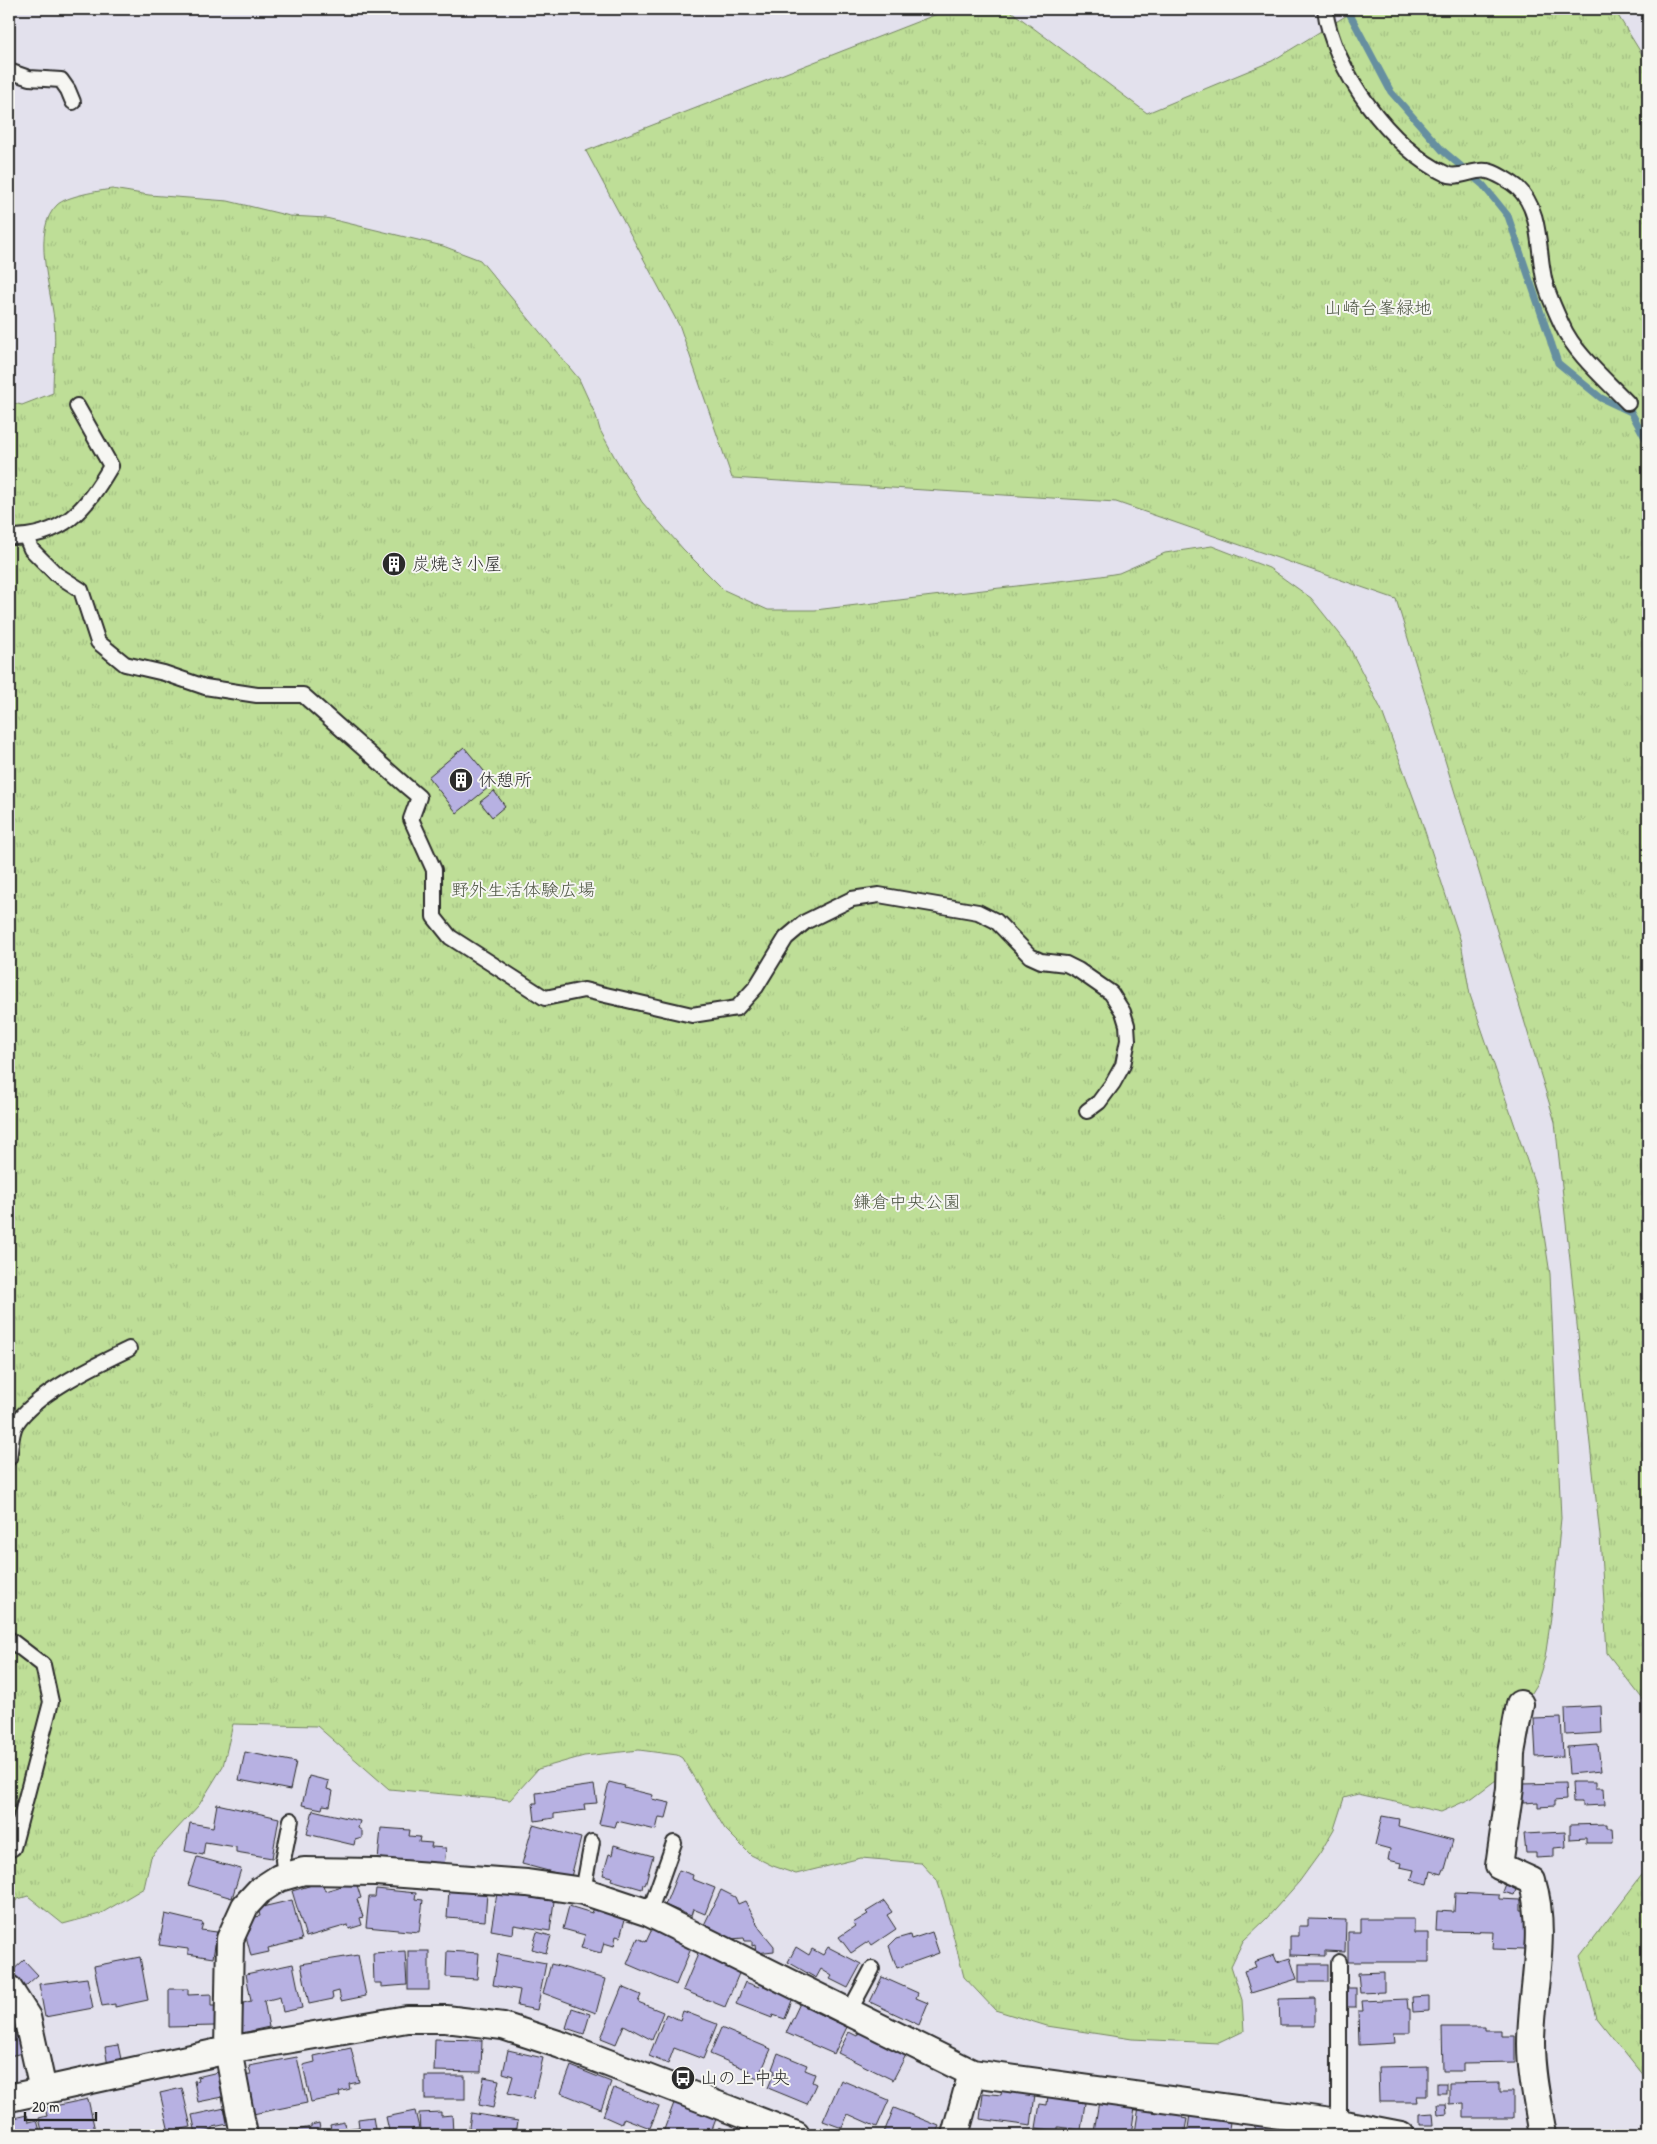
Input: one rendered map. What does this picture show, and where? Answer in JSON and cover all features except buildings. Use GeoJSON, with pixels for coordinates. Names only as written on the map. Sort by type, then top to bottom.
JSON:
{"type":"FeatureCollection","features":[{"type":"Feature","properties":{"kind":"street"},"geometry":{"type":"LineString","coordinates":[[1520,1704],[1511,1753],[1510,1788],[1499,1866],[1532,1881],[1539,1904],[1537,1976],[1531,2045],[1543,2135]]}},
{"type":"Feature","properties":{"kind":"street"},"geometry":{"type":"LineString","coordinates":[[244,2135],[228,2050],[230,1939],[245,1906],[259,1891],[285,1876],[304,1871],[376,1872],[527,1883],[582,1891],[649,1913],[972,2073],[1340,2122],[1401,2135]]}},
{"type":"Feature","properties":{"kind":"street"},"geometry":{"type":"LineString","coordinates":[[9,1989],[28,2017],[43,2090]]}},
{"type":"Feature","properties":{"kind":"street"},"geometry":{"type":"LineString","coordinates":[[9,2098],[228,2050],[407,2019],[480,2022],[503,2026],[561,2045],[796,2135]]}},
{"type":"Feature","properties":{"kind":"street"},"geometry":{"type":"LineString","coordinates":[[955,2135],[972,2073]]}},
{"type":"Feature","properties":{"kind":"lane"},"geometry":{"type":"LineString","coordinates":[[1325,9],[1326,21],[1343,64],[1363,96],[1391,132],[1420,158],[1448,176],[1487,170],[1517,187],[1532,209],[1545,284],[1563,328],[1585,358],[1628,403]]}},
{"type":"Feature","properties":{"kind":"lane"},"geometry":{"type":"LineString","coordinates":[[9,71],[29,78],[61,80],[73,102]]}},
{"type":"Feature","properties":{"kind":"lane"},"geometry":{"type":"LineString","coordinates":[[9,537],[26,537],[53,530],[78,514],[97,490],[111,466],[76,406]]}},
{"type":"Feature","properties":{"kind":"lane"},"geometry":{"type":"LineString","coordinates":[[26,537],[31,549],[56,574],[81,590],[98,642],[125,664],[164,673],[205,687],[257,695],[303,695],[392,773],[419,797],[411,819],[434,870],[434,917],[450,938],[545,998],[584,990],[692,1015],[737,1008],[756,987],[786,938],[805,922],[852,899],[879,895],[978,912],[996,921],[1030,956],[1041,961],[1066,964],[1112,993],[1123,1012],[1127,1025],[1128,1040],[1123,1065],[1099,1102],[1087,1111]]}},
{"type":"Feature","properties":{"kind":"lane"},"geometry":{"type":"LineString","coordinates":[[9,1458],[15,1425],[31,1407],[74,1377],[129,1349]]}},
{"type":"Feature","properties":{"kind":"lane"},"geometry":{"type":"LineString","coordinates":[[9,1639],[43,1665],[51,1702],[13,1848],[9,1850]]}},
{"type":"Feature","properties":{"kind":"lane"},"geometry":{"type":"LineString","coordinates":[[285,1876],[283,1860],[291,1820]]}},
{"type":"Feature","properties":{"kind":"lane"},"geometry":{"type":"LineString","coordinates":[[582,1891],[592,1842]]}},
{"type":"Feature","properties":{"kind":"lane"},"geometry":{"type":"LineString","coordinates":[[649,1913],[674,1844]]}},
{"type":"Feature","properties":{"kind":"lane"},"geometry":{"type":"LineString","coordinates":[[1339,1962],[1340,2122]]}},
{"type":"Feature","properties":{"kind":"lane"},"geometry":{"type":"LineString","coordinates":[[849,2012],[872,1969]]}},
{"type":"Feature","properties":{"kind":"green space","name":"山崎台峯緑地"},"geometry":{"type":"Polygon","coordinates":[[[950,9],[1008,9],[1147,113],[1272,61],[1357,9],[1614,9],[1648,64],[1648,1706],[1607,1653],[1600,1536],[1555,1122],[1396,599],[1116,502],[732,478],[680,327],[586,151],[950,9]]]}},
{"type":"Feature","properties":{"kind":"green space","name":"鎌倉中央公園"},"geometry":{"type":"Polygon","coordinates":[[[112,189],[149,195],[228,201],[290,216],[326,218],[443,246],[480,260],[579,379],[596,416],[600,430],[642,502],[683,549],[724,590],[768,610],[815,610],[1101,576],[1119,573],[1165,553],[1212,546],[1269,568],[1311,598],[1347,643],[1381,709],[1418,810],[1461,942],[1470,995],[1537,1190],[1550,1274],[1561,1518],[1552,1610],[1545,1658],[1537,1683],[1526,1701],[1520,1762],[1472,1798],[1441,1812],[1358,1794],[1344,1798],[1334,1829],[1320,1853],[1299,1882],[1266,1919],[1243,1941],[1231,1966],[1242,2000],[1244,2031],[1219,2043],[1132,2039],[1047,2026],[995,2010],[964,1977],[937,1880],[921,1863],[861,1858],[796,1874],[773,1866],[751,1855],[725,1829],[682,1758],[677,1755],[639,1750],[584,1756],[538,1769],[510,1800],[389,1789],[317,1726],[233,1724],[223,1766],[199,1805],[151,1857],[144,1888],[100,1914],[63,1924],[28,1896],[18,1899],[9,1906],[9,402],[22,405],[53,393],[54,320],[44,244],[45,229],[49,216],[57,205],[68,199],[83,194],[112,189]]]}},
{"type":"Feature","properties":{"kind":"green space"},"geometry":{"type":"Polygon","coordinates":[[[1648,1867],[1648,2082],[1597,2018],[1580,1956],[1648,1867]]]}},
{"type":"Feature","properties":{"kind":"waterway"},"geometry":{"type":"LineString","coordinates":[[1347,9],[1391,92],[1442,150],[1483,185],[1508,216],[1558,363],[1601,398],[1631,412],[1648,443]]}},
{"type":"Feature","properties":{"kind":"waterway"},"geometry":{"type":"LineString","coordinates":[[1648,475],[1644,516],[1648,568]]}},
{"type":"Feature","properties":{"kind":"place","name":"炭焼き小屋"},"geometry":{"type":"Point","coordinates":[394,564]}},
{"type":"Feature","properties":{"kind":"place","name":"休憩所"},"geometry":{"type":"Point","coordinates":[461,780]}},
{"type":"Feature","properties":{"kind":"place","name":"山の上中央"},"geometry":{"type":"Point","coordinates":[683,2078]}},
{"type":"Feature","properties":{"kind":"park label","name":"野外生活体験広場"},"geometry":{"type":"Point","coordinates":[523,890]}}]}
